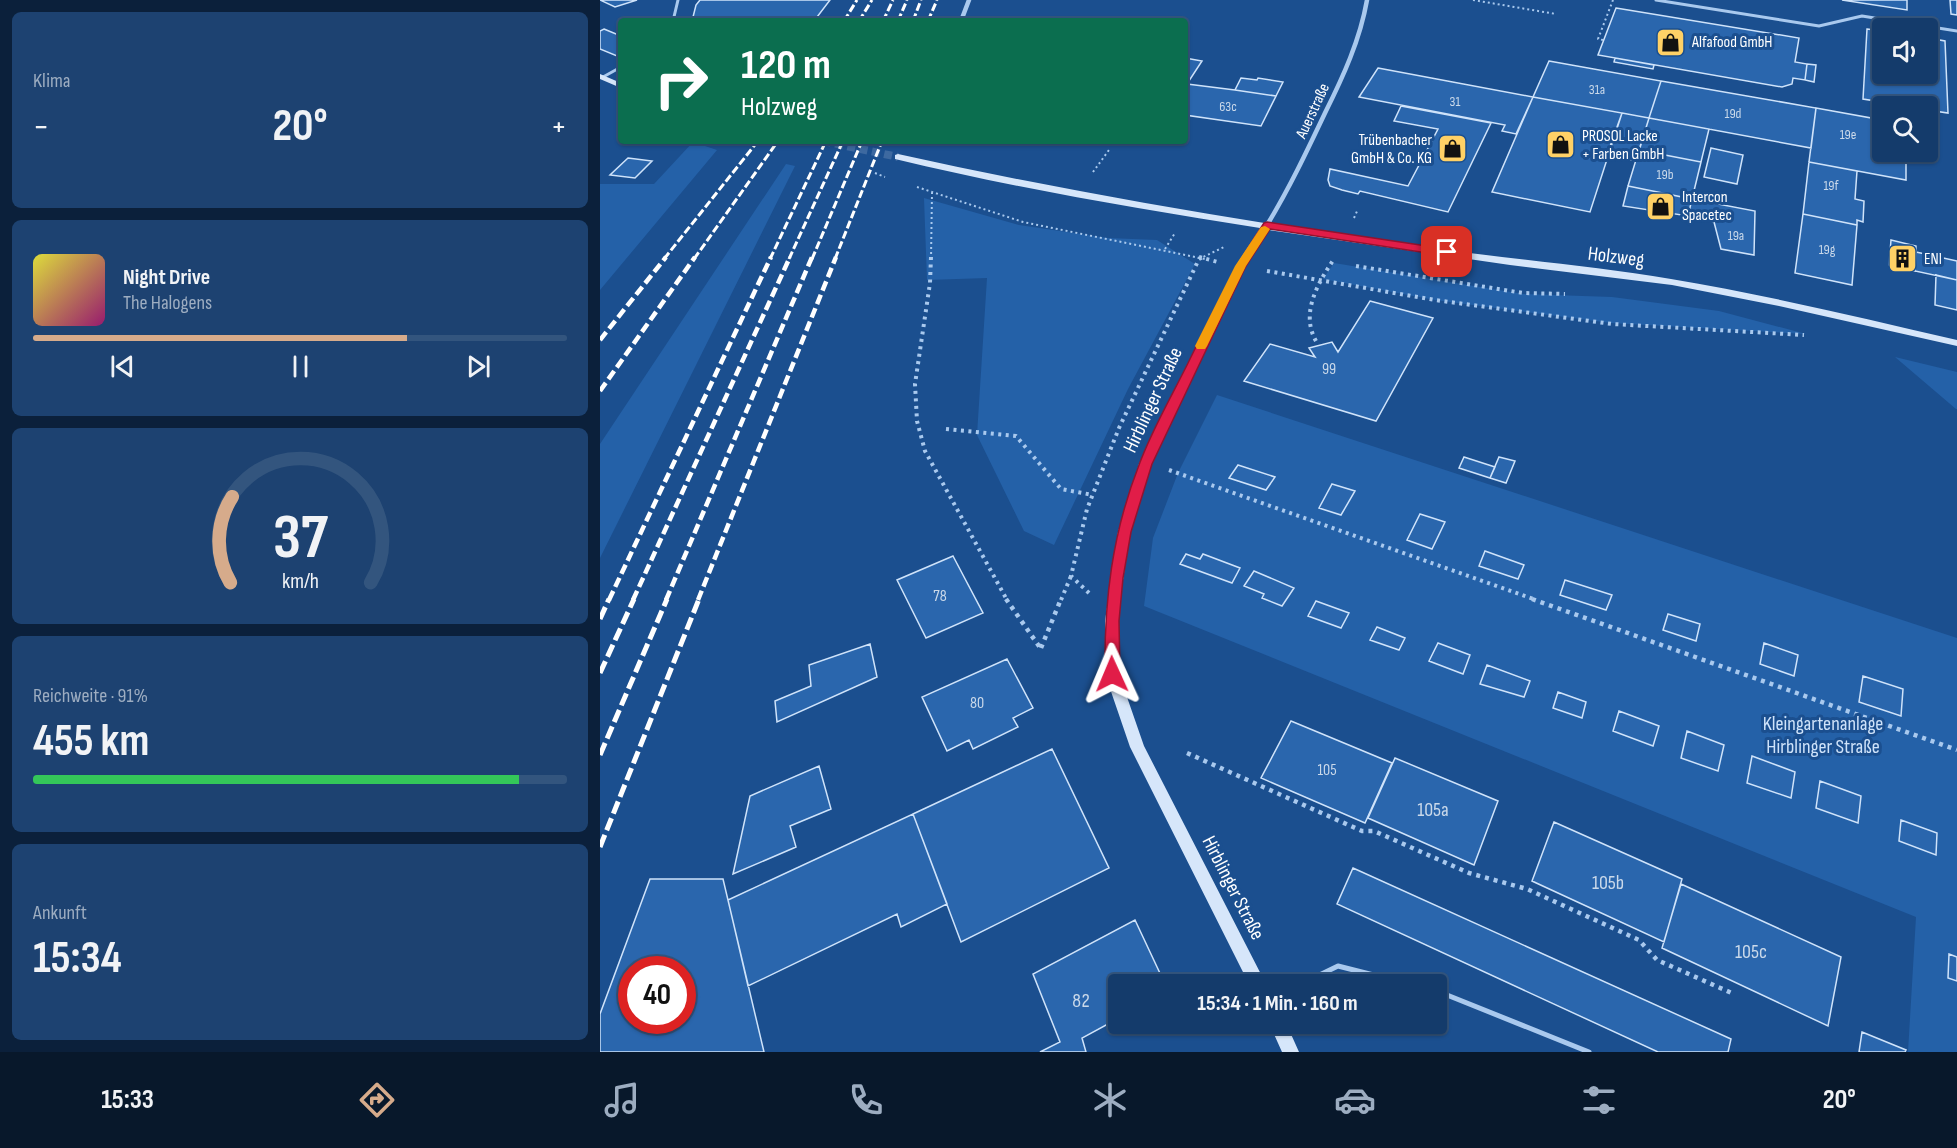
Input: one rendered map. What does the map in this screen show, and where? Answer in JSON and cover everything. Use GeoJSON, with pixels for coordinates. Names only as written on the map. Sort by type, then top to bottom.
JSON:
{"type":"FeatureCollection","features":[{"type":"Feature","properties":{"kind":"main road"},"geometry":{"type":"LineString","coordinates":[[601,77],[618,85]]}},
{"type":"Feature","properties":{"kind":"main road"},"geometry":{"type":"LineString","coordinates":[[898,157],[993,179],[1145,207],[1267,225]]}},
{"type":"Feature","properties":{"kind":"main road","name":"Hirblinger Straße"},"geometry":{"type":"LineString","coordinates":[[1253,974],[1137,747],[1112,674],[1111,621],[1124,532],[1145,464],[1241,266],[1267,225]]}},
{"type":"Feature","properties":{"kind":"main road","name":"Holzweg"},"geometry":{"type":"LineString","coordinates":[[1267,225],[1512,262],[1670,281],[1790,305],[1957,343]]}},
{"type":"Feature","properties":{"kind":"main road"},"geometry":{"type":"LineString","coordinates":[[1282,1034],[1291,1052]]}},
{"type":"Feature","properties":{"kind":"street"},"geometry":{"type":"LineString","coordinates":[[962,18],[969,0]]}},
{"type":"Feature","properties":{"kind":"street","name":"Auerstraße"},"geometry":{"type":"LineString","coordinates":[[1267,225],[1294,180],[1337,88],[1358,36],[1367,0]]}},
{"type":"Feature","properties":{"kind":"lane"},"geometry":{"type":"LineString","coordinates":[[674,18],[678,0]]}},
{"type":"Feature","properties":{"kind":"lane"},"geometry":{"type":"LineString","coordinates":[[1656,0],[1819,26],[1830,26],[1848,18],[1862,16],[1957,31]]}},
{"type":"Feature","properties":{"kind":"lane"},"geometry":{"type":"LineString","coordinates":[[601,77],[618,68]]}},
{"type":"Feature","properties":{"kind":"lane"},"geometry":{"type":"LineString","coordinates":[[1322,974],[1338,966],[1370,974]]}},
{"type":"Feature","properties":{"kind":"lane"},"geometry":{"type":"LineString","coordinates":[[1447,995],[1589,1052]]}},
{"type":"Feature","properties":{"kind":"path"},"geometry":{"type":"LineString","coordinates":[[1473,0],[1557,14]]}},
{"type":"Feature","properties":{"kind":"path"},"geometry":{"type":"LineString","coordinates":[[1604,40],[1598,39],[1613,0]]}},
{"type":"Feature","properties":{"kind":"path"},"geometry":{"type":"LineString","coordinates":[[1599,21],[1605,22]]}},
{"type":"Feature","properties":{"kind":"path"},"geometry":{"type":"LineString","coordinates":[[1093,172],[1109,150]]}},
{"type":"Feature","properties":{"kind":"path"},"geometry":{"type":"LineString","coordinates":[[875,173],[894,180]]}},
{"type":"Feature","properties":{"kind":"path"},"geometry":{"type":"LineString","coordinates":[[913,186],[1023,222],[1241,266],[1435,300],[1612,324],[1814,335]]}},
{"type":"Feature","properties":{"kind":"path"},"geometry":{"type":"LineString","coordinates":[[932,192],[930,283],[915,384],[917,421],[925,452],[1011,607],[1041,649],[1071,576]]}},
{"type":"Feature","properties":{"kind":"path"},"geometry":{"type":"LineString","coordinates":[[1316,341],[1310,329],[1312,302],[1320,279]]}},
{"type":"Feature","properties":{"kind":"path"},"geometry":{"type":"LineString","coordinates":[[946,429],[1016,436],[1061,489],[1093,495]]}},
{"type":"Feature","properties":{"kind":"path"},"geometry":{"type":"LineString","coordinates":[[1145,464],[1222,488],[1957,750]]}},
{"type":"Feature","properties":{"kind":"path"},"geometry":{"type":"LineString","coordinates":[[1187,753],[1362,831],[1374,831],[1470,873],[1527,889],[1639,940],[1657,960],[1734,994]]}},
{"type":"Feature","properties":{"kind":"green space"},"geometry":{"type":"Polygon","coordinates":[[[691,144],[717,150],[600,290],[600,184],[654,184],[691,144]]]}},
{"type":"Feature","properties":{"kind":"green space"},"geometry":{"type":"Polygon","coordinates":[[[786,164],[795,166],[600,558],[600,444],[786,164]]]}},
{"type":"Feature","properties":{"kind":"green space"},"geometry":{"type":"Polygon","coordinates":[[[924,198],[1019,225],[1108,238],[1157,240],[1195,264],[1128,389],[1054,545],[1024,531],[977,435],[987,278],[927,280],[924,198]]]}},
{"type":"Feature","properties":{"kind":"green space"},"geometry":{"type":"Polygon","coordinates":[[[1334,263],[1523,294],[1612,297],[1719,311],[1806,334],[1611,323],[1435,300],[1323,279],[1334,263]]]}},
{"type":"Feature","properties":{"kind":"green space"},"geometry":{"type":"Polygon","coordinates":[[[1895,357],[1957,372],[1957,409],[1956,409],[1895,357]]]}},
{"type":"Feature","properties":{"kind":"green space","name":"Kleingartenanlage Hirblinger Straße"},"geometry":{"type":"Polygon","coordinates":[[[1217,395],[1957,638],[1957,1052],[1908,1052],[1916,917],[1144,606],[1153,538],[1178,473],[1217,395]]]}},
{"type":"Feature","properties":{"kind":"building"},"geometry":{"type":"Polygon","coordinates":[[[600,0],[637,0],[615,7],[600,0]]]}},
{"type":"Feature","properties":{"kind":"building"},"geometry":{"type":"Polygon","coordinates":[[[700,0],[830,0],[816,18],[693,18],[696,5],[700,0]]]}},
{"type":"Feature","properties":{"kind":"building"},"geometry":{"type":"Polygon","coordinates":[[[1842,0],[1907,0],[1907,10],[1842,0]]]}},
{"type":"Feature","properties":{"kind":"building"},"geometry":{"type":"Polygon","coordinates":[[[1950,0],[1957,0],[1957,15],[1951,14],[1950,0]]]}},
{"type":"Feature","properties":{"kind":"building"},"geometry":{"type":"Polygon","coordinates":[[[1616,8],[1799,38],[1795,62],[1807,64],[1805,80],[1793,78],[1792,84],[1782,87],[1598,55],[1616,8]]]}},
{"type":"Feature","properties":{"kind":"building"},"geometry":{"type":"Polygon","coordinates":[[[604,29],[618,35],[618,56],[600,49],[600,31],[604,29]]]}},
{"type":"Feature","properties":{"kind":"building"},"geometry":{"type":"Polygon","coordinates":[[[1867,29],[1872,30],[1872,84],[1938,84],[1938,40],[1945,41],[1948,113],[1938,112],[1938,96],[1872,96],[1872,100],[1863,99],[1867,29]]]}},
{"type":"Feature","properties":{"kind":"building"},"geometry":{"type":"Polygon","coordinates":[[[1615,58],[1654,65],[1653,69],[1614,62],[1615,58]]]}},
{"type":"Feature","properties":{"kind":"building"},"geometry":{"type":"Polygon","coordinates":[[[1188,59],[1202,61],[1188,82],[1188,59]]]}},
{"type":"Feature","properties":{"kind":"building"},"geometry":{"type":"Polygon","coordinates":[[[1549,61],[1661,81],[1649,118],[1533,97],[1549,61]]]}},
{"type":"Feature","properties":{"kind":"building"},"geometry":{"type":"Polygon","coordinates":[[[1807,64],[1816,65],[1814,82],[1805,80],[1807,64]]]}},
{"type":"Feature","properties":{"kind":"building"},"geometry":{"type":"Polygon","coordinates":[[[1378,68],[1533,97],[1516,134],[1502,131],[1505,125],[1359,97],[1378,68]]]}},
{"type":"Feature","properties":{"kind":"building"},"geometry":{"type":"Polygon","coordinates":[[[1241,78],[1283,82],[1276,96],[1235,90],[1241,78]]]}},
{"type":"Feature","properties":{"kind":"building"},"geometry":{"type":"Polygon","coordinates":[[[1661,81],[1816,108],[1811,148],[1649,118],[1661,81]]]}},
{"type":"Feature","properties":{"kind":"building"},"geometry":{"type":"Polygon","coordinates":[[[1188,84],[1276,96],[1261,126],[1188,115],[1188,84]]]}},
{"type":"Feature","properties":{"kind":"building","name":"PROSOL Lacke + Farben GmbH"},"geometry":{"type":"Polygon","coordinates":[[[1533,97],[1622,113],[1590,212],[1492,192],[1533,97]]]}},
{"type":"Feature","properties":{"kind":"building","name":"Trübenbacher GmbH & Co. KG"},"geometry":{"type":"Polygon","coordinates":[[[1401,106],[1491,123],[1448,212],[1330,186],[1328,180],[1330,169],[1408,186],[1438,129],[1394,121],[1401,106]]]}},
{"type":"Feature","properties":{"kind":"building"},"geometry":{"type":"Polygon","coordinates":[[[1816,108],[1872,118],[1872,162],[1906,162],[1906,180],[1809,162],[1816,108]]]}},
{"type":"Feature","properties":{"kind":"building"},"geometry":{"type":"Polygon","coordinates":[[[1622,113],[1649,118],[1636,161],[1607,155],[1622,113]]]}},
{"type":"Feature","properties":{"kind":"building"},"geometry":{"type":"Polygon","coordinates":[[[1649,118],[1709,129],[1701,162],[1639,150],[1649,118]]]}},
{"type":"Feature","properties":{"kind":"building"},"geometry":{"type":"Polygon","coordinates":[[[1711,148],[1743,155],[1737,184],[1704,177],[1711,148]]]}},
{"type":"Feature","properties":{"kind":"building"},"geometry":{"type":"Polygon","coordinates":[[[1639,150],[1701,162],[1692,199],[1628,186],[1639,150]]]}},
{"type":"Feature","properties":{"kind":"building"},"geometry":{"type":"Polygon","coordinates":[[[628,158],[652,161],[635,178],[610,175],[628,158]]]}},
{"type":"Feature","properties":{"kind":"building"},"geometry":{"type":"Polygon","coordinates":[[[1809,162],[1857,171],[1855,199],[1864,201],[1863,222],[1857,220],[1857,225],[1803,214],[1809,162]]]}},
{"type":"Feature","properties":{"kind":"building"},"geometry":{"type":"Polygon","coordinates":[[[1628,186],[1692,199],[1688,216],[1623,206],[1628,186]]]}},
{"type":"Feature","properties":{"kind":"building"},"geometry":{"type":"Polygon","coordinates":[[[1692,199],[1755,211],[1754,255],[1721,249],[1714,222],[1688,216],[1692,199]]]}},
{"type":"Feature","properties":{"kind":"building"},"geometry":{"type":"Polygon","coordinates":[[[1803,214],[1857,225],[1852,285],[1795,273],[1803,214]]]}},
{"type":"Feature","properties":{"kind":"building","name":"ENI"},"geometry":{"type":"Polygon","coordinates":[[[1891,240],[1916,246],[1915,271],[1889,265],[1891,240]]]}},
{"type":"Feature","properties":{"kind":"building"},"geometry":{"type":"Polygon","coordinates":[[[1916,252],[1957,261],[1957,280],[1915,271],[1916,252]]]}},
{"type":"Feature","properties":{"kind":"building"},"geometry":{"type":"Polygon","coordinates":[[[1936,275],[1957,280],[1957,310],[1935,305],[1936,275]]]}},
{"type":"Feature","properties":{"kind":"building"},"geometry":{"type":"Polygon","coordinates":[[[1370,301],[1433,318],[1376,421],[1244,381],[1270,344],[1315,357],[1309,348],[1332,342],[1338,352],[1370,301]]]}},
{"type":"Feature","properties":{"kind":"building"},"geometry":{"type":"Polygon","coordinates":[[[1464,457],[1495,467],[1490,478],[1459,468],[1464,457]]]}},
{"type":"Feature","properties":{"kind":"building"},"geometry":{"type":"Polygon","coordinates":[[[1499,457],[1515,461],[1506,483],[1490,478],[1499,457]]]}},
{"type":"Feature","properties":{"kind":"building"},"geometry":{"type":"Polygon","coordinates":[[[1238,465],[1275,477],[1266,490],[1229,478],[1238,465]]]}},
{"type":"Feature","properties":{"kind":"building"},"geometry":{"type":"Polygon","coordinates":[[[1332,484],[1355,491],[1341,515],[1319,508],[1332,484]]]}},
{"type":"Feature","properties":{"kind":"building"},"geometry":{"type":"Polygon","coordinates":[[[1420,514],[1445,522],[1432,549],[1407,540],[1420,514]]]}},
{"type":"Feature","properties":{"kind":"building"},"geometry":{"type":"Polygon","coordinates":[[[1485,551],[1524,565],[1518,579],[1479,566],[1485,551]]]}},
{"type":"Feature","properties":{"kind":"building"},"geometry":{"type":"Polygon","coordinates":[[[1186,554],[1200,559],[1203,554],[1240,568],[1232,583],[1180,564],[1186,554]]]}},
{"type":"Feature","properties":{"kind":"building"},"geometry":{"type":"Polygon","coordinates":[[[953,556],[983,613],[926,638],[897,580],[953,556]]]}},
{"type":"Feature","properties":{"kind":"building"},"geometry":{"type":"Polygon","coordinates":[[[1254,571],[1294,588],[1282,606],[1262,598],[1264,594],[1244,586],[1254,571]]]}},
{"type":"Feature","properties":{"kind":"building"},"geometry":{"type":"Polygon","coordinates":[[[1565,580],[1612,595],[1606,610],[1560,595],[1565,580]]]}},
{"type":"Feature","properties":{"kind":"building"},"geometry":{"type":"Polygon","coordinates":[[[1316,601],[1349,613],[1341,628],[1308,616],[1316,601]]]}},
{"type":"Feature","properties":{"kind":"building"},"geometry":{"type":"Polygon","coordinates":[[[1668,614],[1700,624],[1696,641],[1663,630],[1668,614]]]}},
{"type":"Feature","properties":{"kind":"building"},"geometry":{"type":"Polygon","coordinates":[[[1377,627],[1405,638],[1399,650],[1370,640],[1377,627]]]}},
{"type":"Feature","properties":{"kind":"building"},"geometry":{"type":"Polygon","coordinates":[[[1438,643],[1470,655],[1463,674],[1429,661],[1438,643]]]}},
{"type":"Feature","properties":{"kind":"building"},"geometry":{"type":"Polygon","coordinates":[[[1764,643],[1798,655],[1794,676],[1760,664],[1764,643]]]}},
{"type":"Feature","properties":{"kind":"building"},"geometry":{"type":"Polygon","coordinates":[[[870,644],[877,677],[777,722],[775,701],[811,686],[809,665],[870,644]]]}},
{"type":"Feature","properties":{"kind":"building"},"geometry":{"type":"Polygon","coordinates":[[[1007,659],[1033,708],[1013,718],[1018,727],[973,749],[969,740],[947,751],[922,697],[1007,659]]]}},
{"type":"Feature","properties":{"kind":"building"},"geometry":{"type":"Polygon","coordinates":[[[1487,665],[1530,681],[1524,697],[1480,684],[1487,665]]]}},
{"type":"Feature","properties":{"kind":"building"},"geometry":{"type":"Polygon","coordinates":[[[1863,676],[1903,689],[1901,716],[1859,702],[1863,676]]]}},
{"type":"Feature","properties":{"kind":"building"},"geometry":{"type":"Polygon","coordinates":[[[1558,692],[1586,702],[1582,718],[1553,708],[1558,692]]]}},
{"type":"Feature","properties":{"kind":"building"},"geometry":{"type":"Polygon","coordinates":[[[1619,711],[1659,726],[1653,746],[1613,731],[1619,711]]]}},
{"type":"Feature","properties":{"kind":"building"},"geometry":{"type":"Polygon","coordinates":[[[1291,721],[1392,763],[1365,823],[1261,778],[1291,721]]]}},
{"type":"Feature","properties":{"kind":"building"},"geometry":{"type":"Polygon","coordinates":[[[1687,731],[1724,745],[1718,771],[1681,758],[1687,731]]]}},
{"type":"Feature","properties":{"kind":"building"},"geometry":{"type":"Polygon","coordinates":[[[1052,749],[1109,868],[961,942],[913,814],[1052,749]]]}},
{"type":"Feature","properties":{"kind":"building"},"geometry":{"type":"Polygon","coordinates":[[[1752,756],[1795,772],[1791,798],[1747,783],[1752,756]]]}},
{"type":"Feature","properties":{"kind":"building"},"geometry":{"type":"Polygon","coordinates":[[[1395,758],[1498,801],[1474,865],[1368,818],[1395,758]]]}},
{"type":"Feature","properties":{"kind":"building"},"geometry":{"type":"Polygon","coordinates":[[[819,766],[831,809],[790,826],[796,847],[733,874],[750,796],[819,766]]]}},
{"type":"Feature","properties":{"kind":"building"},"geometry":{"type":"Polygon","coordinates":[[[1820,781],[1861,796],[1858,823],[1816,808],[1820,781]]]}},
{"type":"Feature","properties":{"kind":"building"},"geometry":{"type":"Polygon","coordinates":[[[913,814],[947,904],[901,927],[897,914],[748,986],[728,900],[913,814]]]}},
{"type":"Feature","properties":{"kind":"building"},"geometry":{"type":"Polygon","coordinates":[[[1901,820],[1937,833],[1936,855],[1899,841],[1901,820]]]}},
{"type":"Feature","properties":{"kind":"building"},"geometry":{"type":"Polygon","coordinates":[[[1554,822],[1682,879],[1664,942],[1532,881],[1554,822]]]}},
{"type":"Feature","properties":{"kind":"building"},"geometry":{"type":"Polygon","coordinates":[[[1353,868],[1731,1039],[1728,1052],[1658,1052],[1337,904],[1353,868]]]}},
{"type":"Feature","properties":{"kind":"building"},"geometry":{"type":"Polygon","coordinates":[[[650,879],[723,879],[764,1052],[600,1052],[600,1014],[618,965],[618,1034],[696,1034],[696,956],[621,956],[650,879]]]}},
{"type":"Feature","properties":{"kind":"building"},"geometry":{"type":"Polygon","coordinates":[[[1681,884],[1841,957],[1828,1026],[1662,948],[1681,884]]]}},
{"type":"Feature","properties":{"kind":"building"},"geometry":{"type":"Polygon","coordinates":[[[1135,920],[1160,974],[1108,974],[1108,1024],[1082,1038],[1086,1052],[1040,1052],[1060,1042],[1033,974],[1135,920]]]}},
{"type":"Feature","properties":{"kind":"building"},"geometry":{"type":"Polygon","coordinates":[[[1949,954],[1957,957],[1957,981],[1948,978],[1949,954]]]}},
{"type":"Feature","properties":{"kind":"building"},"geometry":{"type":"Polygon","coordinates":[[[1862,1032],[1906,1050],[1905,1052],[1859,1052],[1862,1032]]]}},
{"type":"Feature","properties":{"kind":"tunnel"},"geometry":{"type":"LineString","coordinates":[[837,144],[898,157]]}},
{"type":"Feature","properties":{"kind":"railway"},"geometry":{"type":"LineString","coordinates":[[846,18],[857,0]]}},
{"type":"Feature","properties":{"kind":"railway"},"geometry":{"type":"LineString","coordinates":[[861,18],[872,0]]}},
{"type":"Feature","properties":{"kind":"railway"},"geometry":{"type":"LineString","coordinates":[[884,18],[893,0]]}},
{"type":"Feature","properties":{"kind":"railway"},"geometry":{"type":"LineString","coordinates":[[899,18],[907,0]]}},
{"type":"Feature","properties":{"kind":"railway"},"geometry":{"type":"LineString","coordinates":[[914,18],[921,0]]}},
{"type":"Feature","properties":{"kind":"railway"},"geometry":{"type":"LineString","coordinates":[[929,18],[937,0]]}},
{"type":"Feature","properties":{"kind":"railway"},"geometry":{"type":"LineString","coordinates":[[664,259],[756,144]]}},
{"type":"Feature","properties":{"kind":"railway"},"geometry":{"type":"LineString","coordinates":[[694,259],[776,144]]}},
{"type":"Feature","properties":{"kind":"railway"},"geometry":{"type":"LineString","coordinates":[[770,259],[825,144]]}},
{"type":"Feature","properties":{"kind":"railway"},"geometry":{"type":"LineString","coordinates":[[789,259],[842,144]]}},
{"type":"Feature","properties":{"kind":"railway"},"geometry":{"type":"LineString","coordinates":[[812,259],[861,144]]}},
{"type":"Feature","properties":{"kind":"railway"},"geometry":{"type":"LineString","coordinates":[[835,259],[881,144]]}},
{"type":"Feature","properties":{"kind":"railway"},"geometry":{"type":"LineString","coordinates":[[600,340],[666,257]]}},
{"type":"Feature","properties":{"kind":"railway"},"geometry":{"type":"LineString","coordinates":[[600,391],[695,257]]}},
{"type":"Feature","properties":{"kind":"railway"},"geometry":{"type":"LineString","coordinates":[[609,600],[771,257]]}},
{"type":"Feature","properties":{"kind":"railway"},"geometry":{"type":"LineString","coordinates":[[633,600],[790,257]]}},
{"type":"Feature","properties":{"kind":"railway"},"geometry":{"type":"LineString","coordinates":[[666,600],[812,257]]}},
{"type":"Feature","properties":{"kind":"railway"},"geometry":{"type":"LineString","coordinates":[[698,600],[836,257]]}},
{"type":"Feature","properties":{"kind":"railway"},"geometry":{"type":"LineString","coordinates":[[600,619],[609,599]]}},
{"type":"Feature","properties":{"kind":"railway"},"geometry":{"type":"LineString","coordinates":[[600,673],[634,599]]}},
{"type":"Feature","properties":{"kind":"railway"},"geometry":{"type":"LineString","coordinates":[[600,755],[667,599]]}},
{"type":"Feature","properties":{"kind":"railway"},"geometry":{"type":"LineString","coordinates":[[600,847],[699,599]]}},
{"type":"Feature","properties":{"kind":"slow traffic"},"geometry":{"type":"LineString","coordinates":[[1201,346],[1241,266],[1265,229]]}},
{"type":"Feature","properties":{"kind":"place","name":"Alfafood GmbH"},"geometry":{"type":"Point","coordinates":[1671,42]}},
{"type":"Feature","properties":{"kind":"place","name":"PROSOL Lacke + Farben GmbH"},"geometry":{"type":"Point","coordinates":[1561,145]}},
{"type":"Feature","properties":{"kind":"place","name":"Trübenbacher GmbH & Co. KG"},"geometry":{"type":"Point","coordinates":[1453,149]}},
{"type":"Feature","properties":{"kind":"place","name":"Intercon Spacetec"},"geometry":{"type":"Point","coordinates":[1661,206]}},
{"type":"Feature","properties":{"kind":"place","name":"ENI"},"geometry":{"type":"Point","coordinates":[1903,259]}},
{"type":"Feature","properties":{"kind":"route"},"geometry":{"type":"LineString","coordinates":[[1112,674],[1111,621],[1116,578],[1124,532],[1145,464],[1241,266],[1267,225],[1447,252]]}}]}
